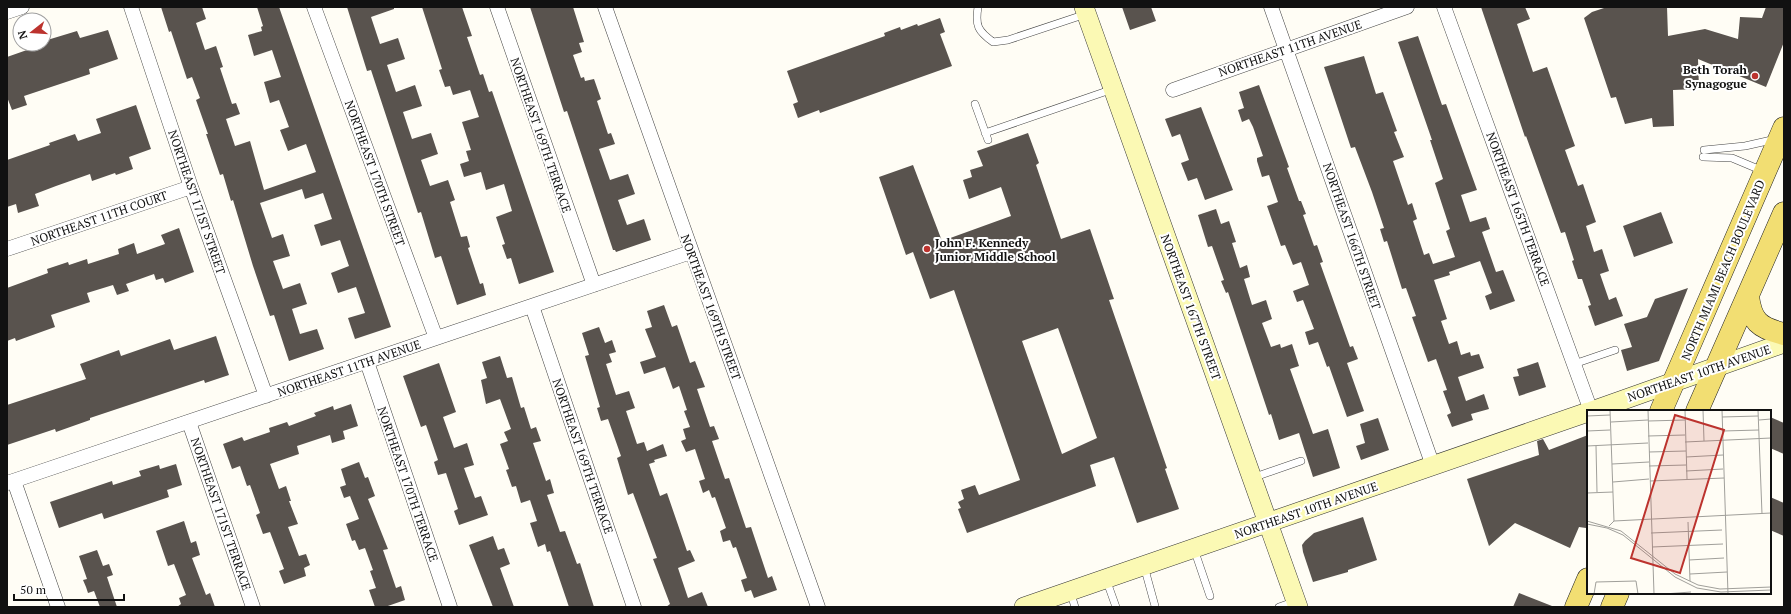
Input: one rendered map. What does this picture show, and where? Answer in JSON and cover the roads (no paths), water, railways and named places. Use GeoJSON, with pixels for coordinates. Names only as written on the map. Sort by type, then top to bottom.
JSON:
{"type":"FeatureCollection","features":[{"type":"Feature","properties":{"kind":"main road","name":"NORTH MIAMI BEACH BOULEVARD"},"geometry":{"type":"LineString","coordinates":[[1661,410],[1782,133]]}},
{"type":"Feature","properties":{"kind":"main road"},"geometry":{"type":"LineString","coordinates":[[1697,410],[1784,213]]}},
{"type":"Feature","properties":{"kind":"main road"},"geometry":{"type":"LineString","coordinates":[[1748,296],[1750,312],[1758,323],[1770,331],[1784,334]]}},
{"type":"Feature","properties":{"kind":"main road"},"geometry":{"type":"LineString","coordinates":[[1576,607],[1587,581]]}},
{"type":"Feature","properties":{"kind":"main road"},"geometry":{"type":"LineString","coordinates":[[1612,607],[1618,594]]}},
{"type":"Feature","properties":{"kind":"street","name":"NORTHEAST 171ST STREET"},"geometry":{"type":"LineString","coordinates":[[131,7],[190,187],[266,396]]}},
{"type":"Feature","properties":{"kind":"street","name":"NORTHEAST 170TH STREET"},"geometry":{"type":"LineString","coordinates":[[314,7],[436,338]]}},
{"type":"Feature","properties":{"kind":"street","name":"NORTHEAST 169TH TERRACE"},"geometry":{"type":"LineString","coordinates":[[497,7],[594,285]]}},
{"type":"Feature","properties":{"kind":"street","name":"NORTHEAST 169TH STREET"},"geometry":{"type":"LineString","coordinates":[[605,7],[818,607]]}},
{"type":"Feature","properties":{"kind":"street","name":"NORTHEAST 166TH STREET"},"geometry":{"type":"LineString","coordinates":[[1271,7],[1433,466]]}},
{"type":"Feature","properties":{"kind":"street","name":"NORTHEAST 11TH AVENUE"},"geometry":{"type":"LineString","coordinates":[[1173,90],[1407,7]]}},
{"type":"Feature","properties":{"kind":"street","name":"NORTHEAST 165TH TERRACE"},"geometry":{"type":"LineString","coordinates":[[1444,7],[1592,410]]}},
{"type":"Feature","properties":{"kind":"street","name":"NORTHEAST 167TH STREET"},"geometry":{"type":"LineString","coordinates":[[1085,10],[1268,524],[1291,605]]}},
{"type":"Feature","properties":{"kind":"street","name":"NORTHEAST 11TH COURT"},"geometry":{"type":"LineString","coordinates":[[7,249],[190,187]]}},
{"type":"Feature","properties":{"kind":"street","name":"NORTHEAST 11TH AVENUE"},"geometry":{"type":"LineString","coordinates":[[11,482],[691,252]]}},
{"type":"Feature","properties":{"kind":"street","name":"NORTHEAST 169TH TERRACE"},"geometry":{"type":"LineString","coordinates":[[532,306],[634,607]]}},
{"type":"Feature","properties":{"kind":"street","name":"NORTHEAST 10TH AVENUE"},"geometry":{"type":"LineString","coordinates":[[1595,410],[1784,343]]}},
{"type":"Feature","properties":{"kind":"street","name":"NORTHEAST 170TH TERRACE"},"geometry":{"type":"LineString","coordinates":[[366,362],[450,607]]}},
{"type":"Feature","properties":{"kind":"street","name":"NORTHEAST 10TH AVENUE"},"geometry":{"type":"LineString","coordinates":[[1024,607],[1073,599],[1106,579],[1587,412]]}},
{"type":"Feature","properties":{"kind":"street","name":"NORTHEAST 171ST TERRACE"},"geometry":{"type":"LineString","coordinates":[[188,422],[253,607]]}},
{"type":"Feature","properties":{"kind":"street"},"geometry":{"type":"LineString","coordinates":[[11,482],[58,607]]}},
{"type":"Feature","properties":{"kind":"lane"},"geometry":{"type":"LineString","coordinates":[[978,7],[976,20],[981,33],[993,42],[1008,40],[1085,10]]}},
{"type":"Feature","properties":{"kind":"lane"},"geometry":{"type":"LineString","coordinates":[[975,104],[986,137],[1113,89]]}},
{"type":"Feature","properties":{"kind":"lane"},"geometry":{"type":"LineString","coordinates":[[1765,172],[1739,160],[1704,154],[1745,146],[1782,133]]}},
{"type":"Feature","properties":{"kind":"lane"},"geometry":{"type":"LineString","coordinates":[[1574,364],[1615,350]]}},
{"type":"Feature","properties":{"kind":"lane"},"geometry":{"type":"LineString","coordinates":[[1252,478],[1301,461]]}},
{"type":"Feature","properties":{"kind":"lane"},"geometry":{"type":"LineString","coordinates":[[1194,549],[1210,596]]}},
{"type":"Feature","properties":{"kind":"lane"},"geometry":{"type":"LineString","coordinates":[[1144,566],[1156,606]]}},
{"type":"Feature","properties":{"kind":"lane"},"geometry":{"type":"LineString","coordinates":[[1106,579],[1116,607]]}},
{"type":"Feature","properties":{"kind":"place","name":"Beth Torah Synagogue"},"geometry":{"type":"Point","coordinates":[1755,76]}},
{"type":"Feature","properties":{"kind":"place","name":"John F. Kennedy Junior Middle School"},"geometry":{"type":"Point","coordinates":[927,249]}}]}
